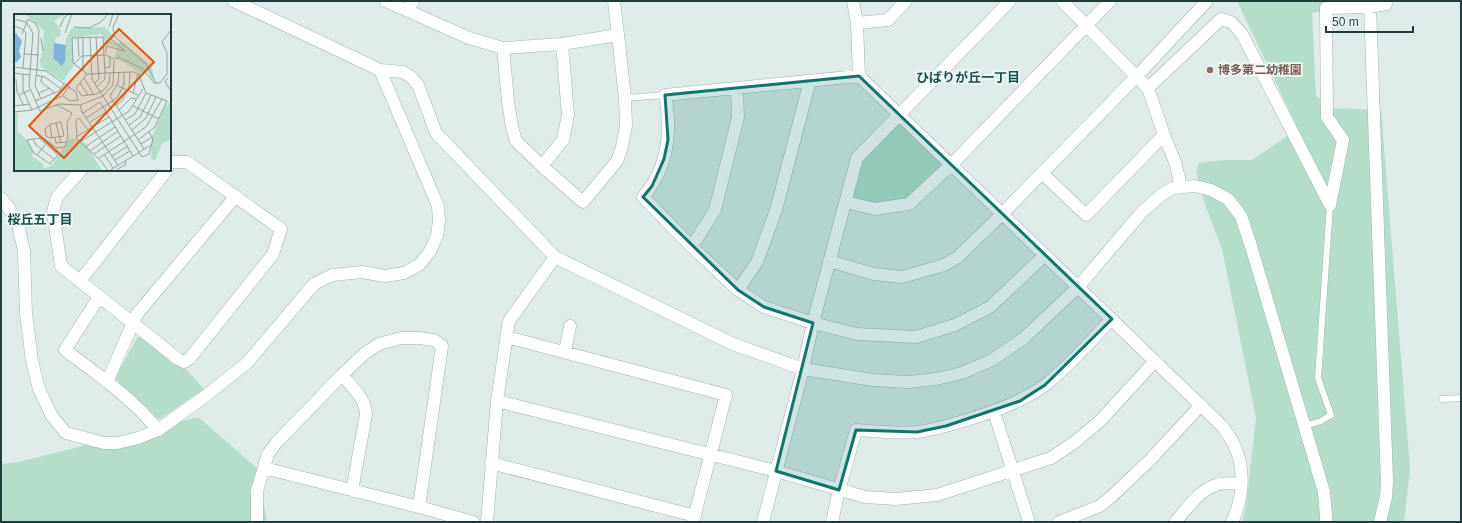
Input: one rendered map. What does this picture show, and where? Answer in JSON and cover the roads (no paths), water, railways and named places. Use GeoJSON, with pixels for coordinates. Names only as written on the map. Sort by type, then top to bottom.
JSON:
{"type":"FeatureCollection","features":[{"type":"Feature","properties":{"kind":"street"},"geometry":{"type":"LineString","coordinates":[[234,1],[380,70],[403,72],[411,77],[418,85],[436,133],[555,256],[733,344],[803,369],[873,380],[909,382],[936,379],[962,373],[992,360],[1024,338],[1078,287],[1141,213],[1161,195],[1180,186],[1195,186],[1211,190],[1228,199],[1241,216],[1254,253],[1324,492],[1326,522]]}},
{"type":"Feature","properties":{"kind":"street"},"geometry":{"type":"LineString","coordinates":[[386,1],[410,6],[469,38],[503,48],[562,44],[618,35]]}},
{"type":"Feature","properties":{"kind":"street"},"geometry":{"type":"LineString","coordinates":[[503,48],[508,101],[516,141],[583,202],[617,161],[622,147],[626,126],[625,98],[614,1]]}},
{"type":"Feature","properties":{"kind":"street"},"geometry":{"type":"LineString","coordinates":[[853,1],[856,23],[858,76],[1222,425],[1232,441],[1239,457],[1241,484],[1240,499],[1232,522]]}},
{"type":"Feature","properties":{"kind":"street"},"geometry":{"type":"LineString","coordinates":[[856,23],[888,20],[906,1]]}},
{"type":"Feature","properties":{"kind":"street"},"geometry":{"type":"LineString","coordinates":[[763,522],[803,369],[829,261],[857,158],[1010,1]]}},
{"type":"Feature","properties":{"kind":"street"},"geometry":{"type":"LineString","coordinates":[[1062,1],[1148,88],[1175,162],[1180,186]]}},
{"type":"Feature","properties":{"kind":"street"},"geometry":{"type":"LineString","coordinates":[[846,202],[875,209],[909,204],[951,165],[1110,1]]}},
{"type":"Feature","properties":{"kind":"street"},"geometry":{"type":"LineString","coordinates":[[829,261],[874,274],[902,277],[924,272],[944,265],[958,257],[1137,76],[1207,1]]}},
{"type":"Feature","properties":{"kind":"street"},"geometry":{"type":"LineString","coordinates":[[1330,205],[1343,140],[1327,117],[1326,8],[1370,7],[1386,4],[1387,1]]}},
{"type":"Feature","properties":{"kind":"street"},"geometry":{"type":"LineString","coordinates":[[1370,7],[1387,481],[1386,497],[1380,522]]}},
{"type":"Feature","properties":{"kind":"street"},"geometry":{"type":"LineString","coordinates":[[1148,88],[1221,19],[1231,22],[1242,34],[1330,205]]}},
{"type":"Feature","properties":{"kind":"street"},"geometry":{"type":"LineString","coordinates":[[542,166],[563,140],[568,115],[562,44]]}},
{"type":"Feature","properties":{"kind":"street"},"geometry":{"type":"LineString","coordinates":[[1,198],[9,208],[18,225],[24,251],[26,313],[32,361],[39,389],[52,416],[66,433],[104,443],[117,443],[138,438],[158,430],[204,397],[247,363],[314,284],[332,275],[345,273],[362,272],[385,276],[404,273],[419,265],[429,253],[437,236],[439,221],[438,206],[380,70]]}},
{"type":"Feature","properties":{"kind":"street"},"geometry":{"type":"LineString","coordinates":[[858,76],[665,95],[668,140],[664,159],[652,186],[642,197],[738,290],[764,308],[813,323],[857,334],[916,337],[955,325],[990,307],[1045,255]]}},
{"type":"Feature","properties":{"kind":"street"},"geometry":{"type":"LineString","coordinates":[[738,290],[757,262],[776,210],[808,88],[806,81]]}},
{"type":"Feature","properties":{"kind":"street"},"geometry":{"type":"LineString","coordinates":[[691,246],[714,210],[738,117],[737,88]]}},
{"type":"Feature","properties":{"kind":"street"},"geometry":{"type":"LineString","coordinates":[[1042,173],[1086,215],[1164,135]]}},
{"type":"Feature","properties":{"kind":"street"},"geometry":{"type":"LineString","coordinates":[[80,171],[57,197],[54,212],[61,266],[178,359],[184,362],[190,358],[273,254],[281,229],[187,162],[171,165]]}},
{"type":"Feature","properties":{"kind":"street"},"geometry":{"type":"LineString","coordinates":[[80,281],[165,171]]}},
{"type":"Feature","properties":{"kind":"street"},"geometry":{"type":"LineString","coordinates":[[107,382],[137,314],[236,196]]}},
{"type":"Feature","properties":{"kind":"street"},"geometry":{"type":"LineString","coordinates":[[487,522],[497,401],[509,321],[555,256]]}},
{"type":"Feature","properties":{"kind":"street"},"geometry":{"type":"LineString","coordinates":[[99,297],[65,350],[118,389],[158,430]]}},
{"type":"Feature","properties":{"kind":"street"},"geometry":{"type":"LineString","coordinates":[[832,522],[839,490],[856,430],[917,432],[946,426],[994,412],[1020,401],[1045,385],[1068,365],[1112,319]]}},
{"type":"Feature","properties":{"kind":"street"},"geometry":{"type":"LineString","coordinates":[[565,352],[570,326]]}},
{"type":"Feature","properties":{"kind":"street"},"geometry":{"type":"LineString","coordinates":[[491,463],[694,519],[726,395],[507,337]]}},
{"type":"Feature","properties":{"kind":"street"},"geometry":{"type":"LineString","coordinates":[[257,522],[257,492],[268,454],[277,442],[364,354],[379,344],[401,338],[434,340],[442,346],[419,507]]}},
{"type":"Feature","properties":{"kind":"street"},"geometry":{"type":"LineString","coordinates":[[497,401],[776,471],[865,497],[896,499],[937,495],[1051,458],[1075,442],[1100,421],[1155,361]]}},
{"type":"Feature","properties":{"kind":"street"},"geometry":{"type":"LineString","coordinates":[[342,376],[360,396],[366,406],[366,414],[352,491]]}},
{"type":"Feature","properties":{"kind":"street"},"geometry":{"type":"LineString","coordinates":[[1059,522],[1100,506],[1150,460],[1201,405]]}},
{"type":"Feature","properties":{"kind":"street"},"geometry":{"type":"LineString","coordinates":[[994,412],[1029,522]]}},
{"type":"Feature","properties":{"kind":"street"},"geometry":{"type":"LineString","coordinates":[[264,468],[473,522]]}},
{"type":"Feature","properties":{"kind":"street"},"geometry":{"type":"LineString","coordinates":[[1175,522],[1202,493],[1214,485],[1233,483],[1241,484]]}},
{"type":"Feature","properties":{"kind":"lane"},"geometry":{"type":"LineString","coordinates":[[625,98],[665,95]]}},
{"type":"Feature","properties":{"kind":"lane"},"geometry":{"type":"LineString","coordinates":[[1305,426],[1320,421],[1331,415],[1318,378],[1330,205]]}},
{"type":"Feature","properties":{"kind":"lane"},"geometry":{"type":"LineString","coordinates":[[1442,399],[1461,398]]}},
{"type":"Feature","properties":{"kind":"place","name":"博多第二幼稚園"},"geometry":{"type":"Point","coordinates":[1210,70]}},
{"type":"Feature","properties":{"kind":"district","name":"ひばりが丘一丁目"},"geometry":{"type":"Point","coordinates":[968,77]}},
{"type":"Feature","properties":{"kind":"district","name":"桜丘五丁目"},"geometry":{"type":"Point","coordinates":[40,219]}}]}
